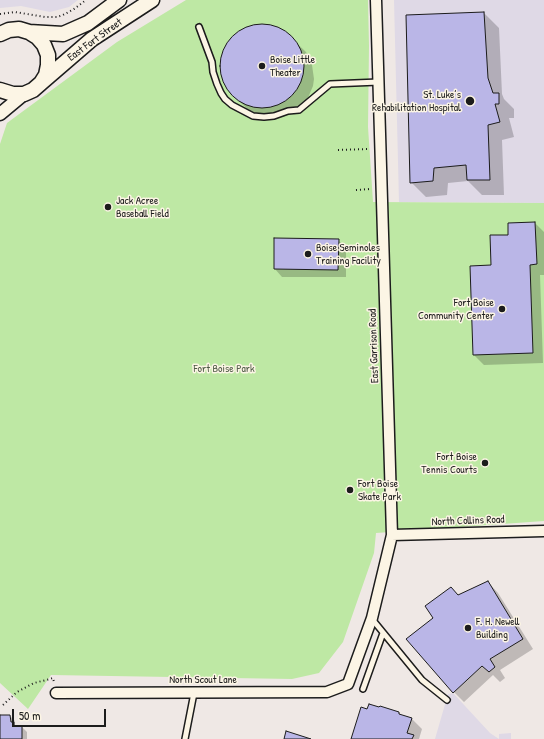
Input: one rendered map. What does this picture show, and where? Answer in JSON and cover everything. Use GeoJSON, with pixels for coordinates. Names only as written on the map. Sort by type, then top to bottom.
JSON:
{"type":"FeatureCollection","features":[{"type":"Feature","properties":{"kind":"main road","name":"East Fort Street"},"geometry":{"type":"LineString","coordinates":[[3,31],[19,29],[29,32],[63,34],[88,23],[119,0]]}},
{"type":"Feature","properties":{"kind":"main road","name":"East Fort Street"},"geometry":{"type":"LineString","coordinates":[[24,94],[33,90],[92,39],[152,0]]}},
{"type":"Feature","properties":{"kind":"main road"},"geometry":{"type":"LineString","coordinates":[[29,32],[38,37],[44,45],[48,55],[46,75],[41,83]]}},
{"type":"Feature","properties":{"kind":"main road"},"geometry":{"type":"LineString","coordinates":[[0,90],[13,94],[24,94]]}},
{"type":"Feature","properties":{"kind":"street","name":"East Garrison Road"},"geometry":{"type":"LineString","coordinates":[[348,684],[372,618],[392,535],[376,0]]}},
{"type":"Feature","properties":{"kind":"street"},"geometry":{"type":"LineString","coordinates":[[0,114],[24,94]]}},
{"type":"Feature","properties":{"kind":"street","name":"North Collins Road"},"geometry":{"type":"LineString","coordinates":[[392,535],[544,531]]}},
{"type":"Feature","properties":{"kind":"street","name":"North Scout Lane"},"geometry":{"type":"LineString","coordinates":[[56,693],[327,692],[348,684]]}},
{"type":"Feature","properties":{"kind":"lane"},"geometry":{"type":"LineString","coordinates":[[200,27],[212,62],[213,72],[221,93],[232,105],[253,116],[274,116],[288,111],[299,110],[330,84],[379,82]]}},
{"type":"Feature","properties":{"kind":"lane"},"geometry":{"type":"LineString","coordinates":[[372,618],[422,680],[447,700]]}},
{"type":"Feature","properties":{"kind":"lane"},"geometry":{"type":"LineString","coordinates":[[363,689],[383,633]]}},
{"type":"Feature","properties":{"kind":"lane"},"geometry":{"type":"LineString","coordinates":[[185,739],[194,692]]}},
{"type":"Feature","properties":{"kind":"path"},"geometry":{"type":"LineString","coordinates":[[0,14],[16,12],[45,17],[57,17],[74,9],[86,0]]}},
{"type":"Feature","properties":{"kind":"path"},"geometry":{"type":"LineString","coordinates":[[338,150],[370,149]]}},
{"type":"Feature","properties":{"kind":"path"},"geometry":{"type":"LineString","coordinates":[[356,190],[372,189]]}},
{"type":"Feature","properties":{"kind":"path"},"geometry":{"type":"LineString","coordinates":[[3,705],[22,689],[46,679],[53,678],[56,693]]}},
{"type":"Feature","properties":{"kind":"shaded area"},"geometry":{"type":"Polygon","coordinates":[[[0,0],[78,0],[69,7],[50,12],[21,6],[0,8],[0,0]]]}},
{"type":"Feature","properties":{"kind":"shaded area","name":"St. Luke’s Rehabilitation Hospital"},"geometry":{"type":"Polygon","coordinates":[[[394,0],[544,0],[544,203],[399,202],[394,0]]]}},
{"type":"Feature","properties":{"kind":"shaded area"},"geometry":{"type":"Polygon","coordinates":[[[453,693],[490,733],[499,739],[435,739],[448,694],[453,693]]]}},
{"type":"Feature","properties":{"kind":"shaded area"},"geometry":{"type":"Polygon","coordinates":[[[511,733],[511,739],[499,739],[499,734],[511,733]]]}},
{"type":"Feature","properties":{"kind":"green space","name":"Fort Boise Park"},"geometry":{"type":"Polygon","coordinates":[[[186,0],[368,0],[368,127],[373,202],[544,203],[544,521],[376,533],[374,553],[343,642],[319,673],[292,679],[51,675],[28,709],[0,683],[0,144],[7,123],[117,42],[186,0]]]}},
{"type":"Feature","properties":{"kind":"building","name":"St. Luke’s Rehabilitation Hospital"},"geometry":{"type":"Polygon","coordinates":[[[484,12],[488,78],[493,93],[499,93],[499,104],[495,104],[500,122],[488,125],[490,180],[467,180],[466,165],[434,168],[433,181],[410,183],[406,15],[484,12]]]}},
{"type":"Feature","properties":{"kind":"building","name":"Boise Little Theater"},"geometry":{"type":"Polygon","coordinates":[[[254,24],[270,24],[286,31],[297,42],[304,58],[304,74],[301,82],[292,96],[286,101],[270,108],[254,108],[238,101],[227,90],[220,74],[220,58],[227,42],[238,31],[254,24]]]}},
{"type":"Feature","properties":{"kind":"building","name":"Fort Boise Community Center"},"geometry":{"type":"Polygon","coordinates":[[[535,222],[537,264],[530,265],[533,353],[473,355],[470,266],[491,265],[490,235],[508,235],[508,223],[535,222]]]}},
{"type":"Feature","properties":{"kind":"building","name":"Boise Seminoles Training Facility"},"geometry":{"type":"Polygon","coordinates":[[[274,238],[339,239],[338,270],[274,269],[274,238]]]}},
{"type":"Feature","properties":{"kind":"building","name":"F. H. Newell Building"},"geometry":{"type":"Polygon","coordinates":[[[488,581],[523,639],[490,659],[495,667],[489,672],[482,666],[453,693],[406,639],[433,618],[425,606],[451,587],[458,595],[488,581]]]}},
{"type":"Feature","properties":{"kind":"building"},"geometry":{"type":"Polygon","coordinates":[[[369,704],[399,712],[399,714],[412,718],[407,733],[414,735],[412,739],[351,739],[361,707],[367,709],[369,704]]]}},
{"type":"Feature","properties":{"kind":"building"},"geometry":{"type":"Polygon","coordinates":[[[0,715],[10,715],[11,722],[14,722],[14,726],[22,726],[22,739],[0,739],[0,715]]]}},
{"type":"Feature","properties":{"kind":"building"},"geometry":{"type":"Polygon","coordinates":[[[286,731],[311,739],[284,739],[286,731]]]}},
{"type":"Feature","properties":{"kind":"place","name":"Boise Little Theater"},"geometry":{"type":"Point","coordinates":[262,66]}},
{"type":"Feature","properties":{"kind":"place","name":"St. Luke’s Rehabilitation Hospital"},"geometry":{"type":"Point","coordinates":[470,101]}},
{"type":"Feature","properties":{"kind":"place","name":"Jack Acree Baseball Field"},"geometry":{"type":"Point","coordinates":[108,207]}},
{"type":"Feature","properties":{"kind":"place","name":"Boise Seminoles Training Facility"},"geometry":{"type":"Point","coordinates":[308,254]}},
{"type":"Feature","properties":{"kind":"place","name":"Fort Boise Community Center"},"geometry":{"type":"Point","coordinates":[502,309]}},
{"type":"Feature","properties":{"kind":"place","name":"Fort Boise Tennis Courts"},"geometry":{"type":"Point","coordinates":[485,463]}},
{"type":"Feature","properties":{"kind":"place","name":"Fort Boise Skate Park"},"geometry":{"type":"Point","coordinates":[350,490]}},
{"type":"Feature","properties":{"kind":"place","name":"F. H. Newell Building"},"geometry":{"type":"Point","coordinates":[468,628]}}]}
